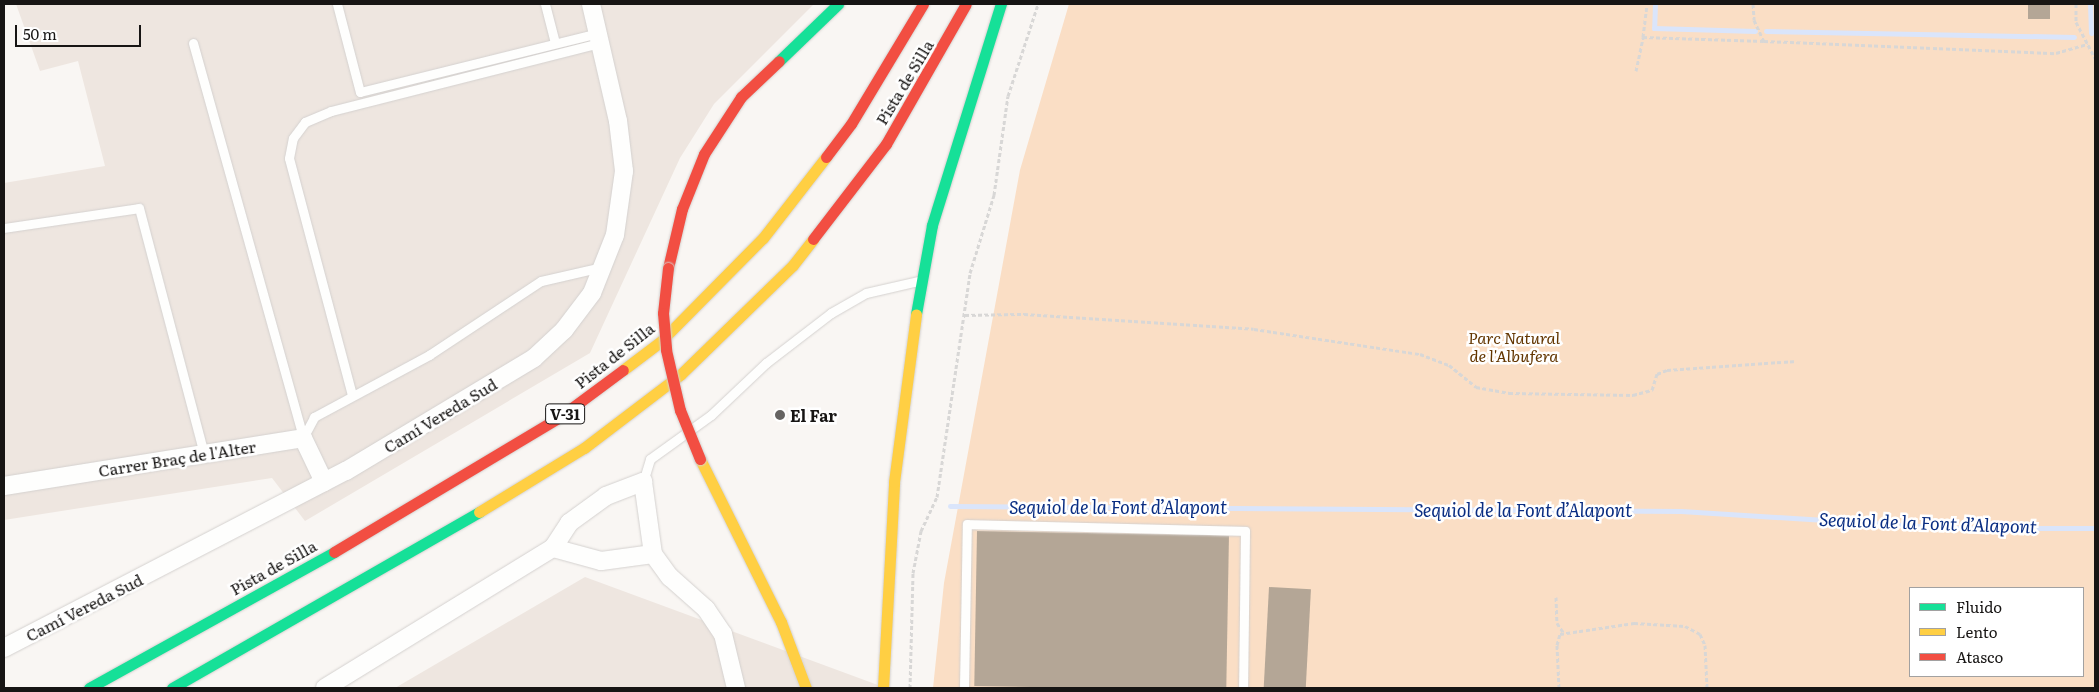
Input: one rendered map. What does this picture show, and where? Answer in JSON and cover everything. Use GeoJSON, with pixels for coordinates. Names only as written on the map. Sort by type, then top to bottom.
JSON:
{"type":"FeatureCollection","features":[{"type":"Feature","properties":{"kind":"main road"},"geometry":{"type":"LineString","coordinates":[[806,688],[781,622],[700,459],[680,410],[666,350],[663,313],[668,268],[682,208],[704,154],[741,96],[836,4]]}},
{"type":"Feature","properties":{"kind":"main road","name":"Pista de Silla"},"geometry":{"type":"LineString","coordinates":[[89,688],[368,533],[553,421],[660,342],[780,215],[851,124],[923,4]]}},
{"type":"Feature","properties":{"kind":"main road","name":"Pista de Silla"},"geometry":{"type":"LineString","coordinates":[[172,688],[386,568],[584,448],[681,374],[793,265],[880,152],[966,4]]}},
{"type":"Feature","properties":{"kind":"main road"},"geometry":{"type":"LineString","coordinates":[[883,688],[894,482],[920,281],[932,225],[1001,4]]}},
{"type":"Feature","properties":{"kind":"street","name":"Camí Vereda Sud"},"geometry":{"type":"LineString","coordinates":[[4,648],[324,482],[534,358],[587,301],[615,235],[624,171],[591,4]]}},
{"type":"Feature","properties":{"kind":"street","name":"Carrer Braç de l'Alter"},"geometry":{"type":"LineString","coordinates":[[4,486],[303,438]]}},
{"type":"Feature","properties":{"kind":"street"},"geometry":{"type":"LineString","coordinates":[[303,438],[324,482]]}},
{"type":"Feature","properties":{"kind":"street"},"geometry":{"type":"LineString","coordinates":[[325,688],[490,583],[554,548],[569,522],[606,496],[644,482],[653,554],[670,577],[706,609],[723,634],[736,688]]}},
{"type":"Feature","properties":{"kind":"street"},"geometry":{"type":"LineString","coordinates":[[554,548],[602,561],[653,554]]}},
{"type":"Feature","properties":{"kind":"lane"},"geometry":{"type":"LineString","coordinates":[[337,4],[360,92],[555,43],[599,38]]}},
{"type":"Feature","properties":{"kind":"lane"},"geometry":{"type":"LineString","coordinates":[[545,4],[555,43]]}},
{"type":"Feature","properties":{"kind":"lane"},"geometry":{"type":"LineString","coordinates":[[352,395],[289,158],[293,138],[305,122],[331,111],[599,38]]}},
{"type":"Feature","properties":{"kind":"lane"},"geometry":{"type":"LineString","coordinates":[[193,43],[303,438]]}},
{"type":"Feature","properties":{"kind":"lane"},"geometry":{"type":"LineString","coordinates":[[4,228],[139,208],[204,454]]}},
{"type":"Feature","properties":{"kind":"lane"},"geometry":{"type":"LineString","coordinates":[[303,438],[314,417],[429,355],[541,281],[602,267]]}},
{"type":"Feature","properties":{"kind":"lane"},"geometry":{"type":"LineString","coordinates":[[644,482],[650,459],[711,415],[766,363],[831,313],[866,294],[920,281]]}},
{"type":"Feature","properties":{"kind":"lane"},"geometry":{"type":"LineString","coordinates":[[964,688],[968,524],[1245,531],[1243,688]]}},
{"type":"Feature","properties":{"kind":"path"},"geometry":{"type":"LineString","coordinates":[[910,688],[913,573],[921,532],[937,497],[970,273],[994,195],[1008,96],[1038,4]]}},
{"type":"Feature","properties":{"kind":"path"},"geometry":{"type":"LineString","coordinates":[[1636,71],[1647,4]]}},
{"type":"Feature","properties":{"kind":"path"},"geometry":{"type":"LineString","coordinates":[[1753,4],[1754,20],[1764,41]]}},
{"type":"Feature","properties":{"kind":"path"},"geometry":{"type":"LineString","coordinates":[[2076,4],[2076,22],[2095,58]]}},
{"type":"Feature","properties":{"kind":"path"},"geometry":{"type":"LineString","coordinates":[[1643,37],[2056,53],[2088,44]]}},
{"type":"Feature","properties":{"kind":"path"},"geometry":{"type":"LineString","coordinates":[[965,315],[1024,314],[1254,329],[1420,354],[1449,365],[1476,387],[1509,392],[1634,395],[1652,390],[1657,374],[1667,370],[1797,360]]}},
{"type":"Feature","properties":{"kind":"path"},"geometry":{"type":"LineString","coordinates":[[1556,597],[1557,623],[1563,632]]}},
{"type":"Feature","properties":{"kind":"path"},"geometry":{"type":"LineString","coordinates":[[1563,632],[1634,624],[1690,628],[1705,645],[1707,688]]}},
{"type":"Feature","properties":{"kind":"path"},"geometry":{"type":"LineString","coordinates":[[1559,688],[1557,645],[1563,632]]}},
{"type":"Feature","properties":{"kind":"shaded area"},"geometry":{"type":"Polygon","coordinates":[[[16,4],[814,4],[714,104],[680,158],[590,353],[305,521],[272,478],[4,520],[4,183],[105,166],[78,61],[40,71],[16,4]]]}},
{"type":"Feature","properties":{"kind":"shaded area"},"geometry":{"type":"Polygon","coordinates":[[[585,577],[886,688],[395,688],[585,577]]]}},
{"type":"Feature","properties":{"kind":"green space","name":"Parc Natural de l'Albufera"},"geometry":{"type":"Polygon","coordinates":[[[1069,4],[2095,4],[2095,688],[933,688],[944,583],[1020,170],[1069,4]]]}},
{"type":"Feature","properties":{"kind":"building"},"geometry":{"type":"Polygon","coordinates":[[[2028,4],[2050,4],[2050,19],[2028,19],[2028,4]]]}},
{"type":"Feature","properties":{"kind":"building"},"geometry":{"type":"Polygon","coordinates":[[[977,531],[1229,535],[1226,688],[974,686],[977,531]]]}},
{"type":"Feature","properties":{"kind":"building"},"geometry":{"type":"Polygon","coordinates":[[[1269,587],[1311,589],[1306,688],[1264,688],[1269,587]]]}},
{"type":"Feature","properties":{"kind":"waterway"},"geometry":{"type":"LineString","coordinates":[[1655,4],[1654,28],[1755,31]]}},
{"type":"Feature","properties":{"kind":"waterway"},"geometry":{"type":"LineString","coordinates":[[2090,4],[2091,33]]}},
{"type":"Feature","properties":{"kind":"waterway"},"geometry":{"type":"LineString","coordinates":[[1766,31],[2074,37]]}},
{"type":"Feature","properties":{"kind":"waterway","name":"Sequiol de la Font d’Alapont"},"geometry":{"type":"LineString","coordinates":[[950,506],[1681,511],[1955,528],[2095,528]]}},
{"type":"Feature","properties":{"kind":"traffic: fast"},"geometry":{"type":"LineString","coordinates":[[779,61],[838,4]]}},
{"type":"Feature","properties":{"kind":"traffic: fast"},"geometry":{"type":"LineString","coordinates":[[916,314],[932,225],[1001,4]]}},
{"type":"Feature","properties":{"kind":"traffic: fast"},"geometry":{"type":"LineString","coordinates":[[172,688],[479,512]]}},
{"type":"Feature","properties":{"kind":"traffic: fast"},"geometry":{"type":"LineString","coordinates":[[89,688],[334,552]]}},
{"type":"Feature","properties":{"kind":"traffic: slow"},"geometry":{"type":"LineString","coordinates":[[623,370],[660,342],[763,238],[826,157]]}},
{"type":"Feature","properties":{"kind":"traffic: slow"},"geometry":{"type":"LineString","coordinates":[[479,512],[584,448],[681,374],[793,265],[813,239]]}},
{"type":"Feature","properties":{"kind":"traffic: slow"},"geometry":{"type":"LineString","coordinates":[[883,688],[894,482],[916,314]]}},
{"type":"Feature","properties":{"kind":"traffic: slow"},"geometry":{"type":"LineString","coordinates":[[700,459],[781,622],[806,688]]}},
{"type":"Feature","properties":{"kind":"traffic: jam"},"geometry":{"type":"LineString","coordinates":[[826,157],[851,124],[923,4]]}},
{"type":"Feature","properties":{"kind":"traffic: jam"},"geometry":{"type":"LineString","coordinates":[[813,239],[886,144],[966,4]]}},
{"type":"Feature","properties":{"kind":"traffic: jam"},"geometry":{"type":"LineString","coordinates":[[668,268],[682,209],[704,154],[741,97],[779,61]]}},
{"type":"Feature","properties":{"kind":"traffic: jam"},"geometry":{"type":"LineString","coordinates":[[668,268],[663,313],[666,350],[680,410],[700,459]]}},
{"type":"Feature","properties":{"kind":"traffic: jam"},"geometry":{"type":"LineString","coordinates":[[334,552],[561,416],[623,370]]}},
{"type":"Feature","properties":{"kind":"place","name":"El Far"},"geometry":{"type":"Point","coordinates":[780,415]}}]}
